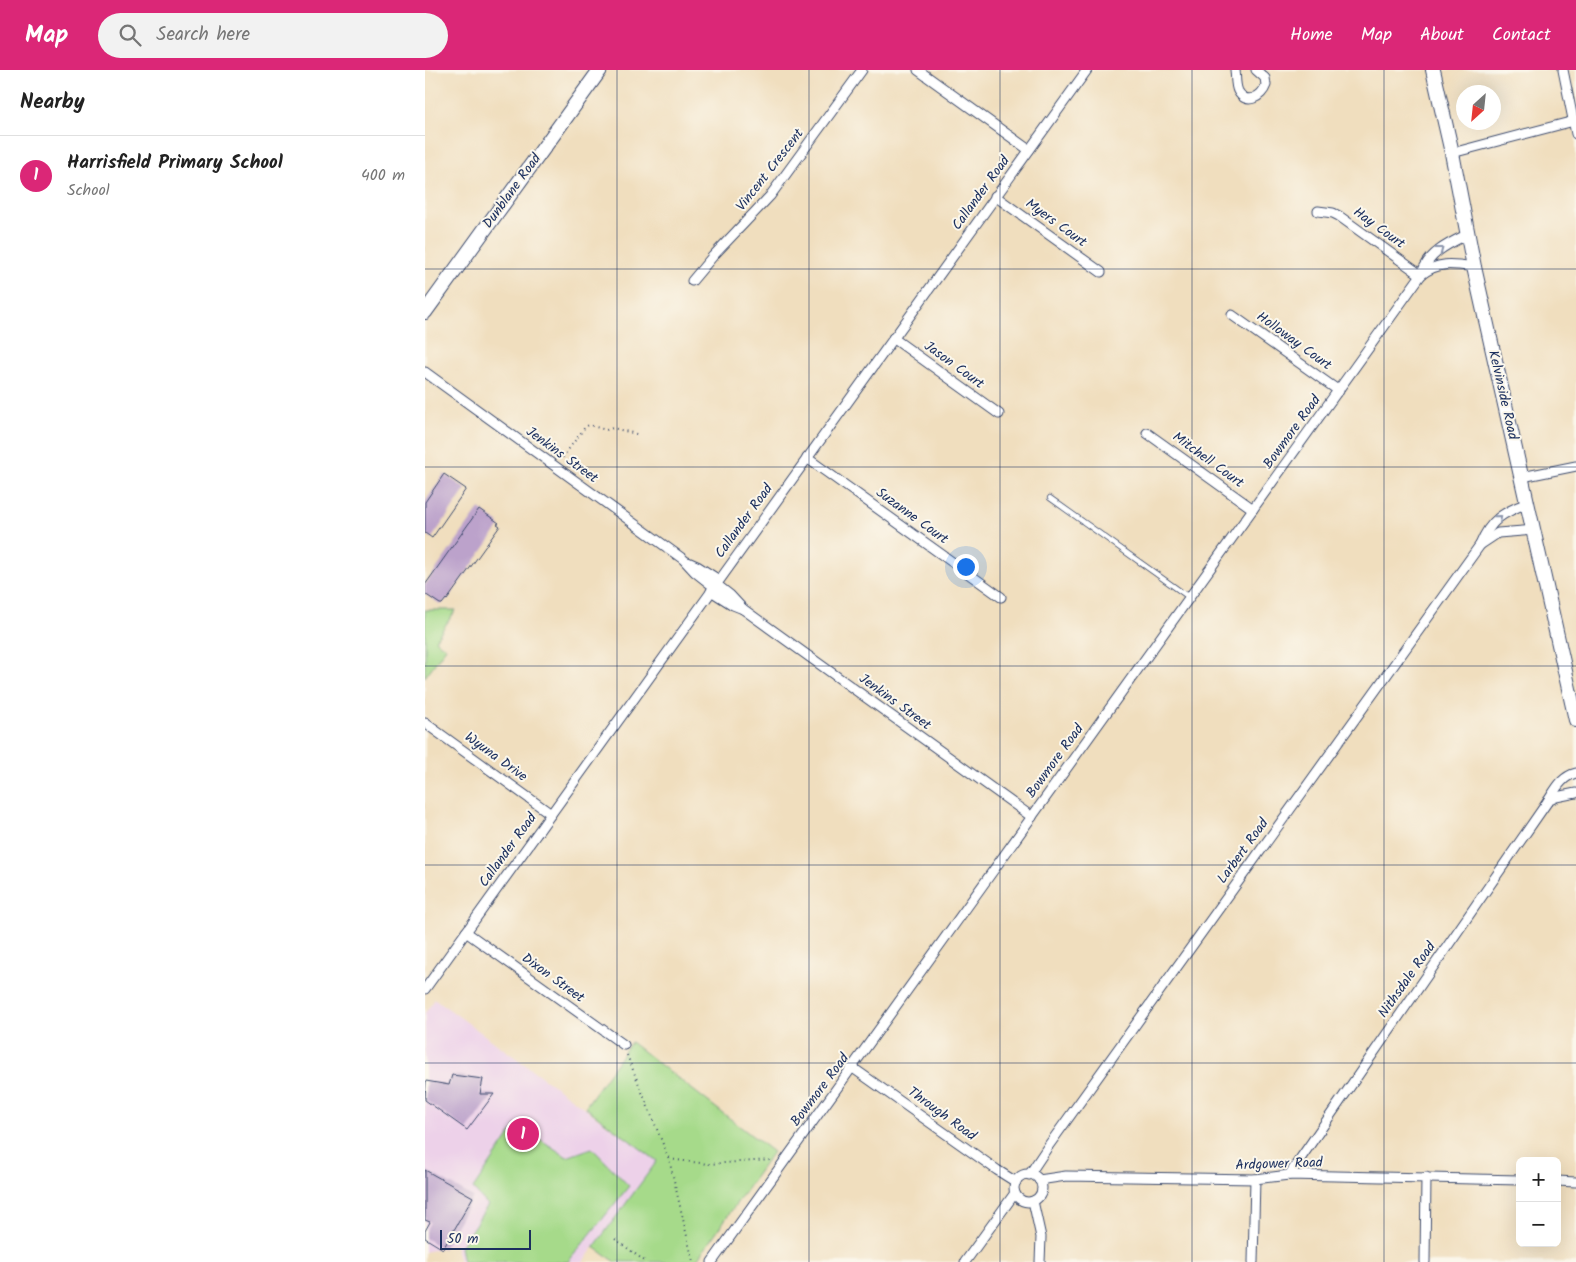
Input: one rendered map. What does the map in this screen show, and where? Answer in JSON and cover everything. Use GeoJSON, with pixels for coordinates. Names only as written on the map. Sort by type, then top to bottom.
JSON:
{"type":"FeatureCollection","features":[{"type":"Feature","properties":{"kind":"street","name":"Dunblane Road"},"geometry":{"type":"LineString","coordinates":[[425,312],[599,70]]}},
{"type":"Feature","properties":{"kind":"street","name":"Vincent Crescent"},"geometry":{"type":"LineString","coordinates":[[692,282],[713,256],[770,196],[862,70]]}},
{"type":"Feature","properties":{"kind":"street"},"geometry":{"type":"LineString","coordinates":[[918,70],[1029,150]]}},
{"type":"Feature","properties":{"kind":"street","name":"Callander Road"},"geometry":{"type":"LineString","coordinates":[[425,989],[1087,70]]}},
{"type":"Feature","properties":{"kind":"street"},"geometry":{"type":"LineString","coordinates":[[1235,70],[1237,89],[1240,93],[1251,99],[1260,96],[1266,85],[1265,78],[1256,70]]}},
{"type":"Feature","properties":{"kind":"street","name":"Kelvinside Road"},"geometry":{"type":"LineString","coordinates":[[1433,70],[1452,153],[1474,268],[1576,719]]}},
{"type":"Feature","properties":{"kind":"street"},"geometry":{"type":"LineString","coordinates":[[1563,70],[1576,134]]}},
{"type":"Feature","properties":{"kind":"street"},"geometry":{"type":"LineString","coordinates":[[1452,153],[1574,121]]}},
{"type":"Feature","properties":{"kind":"street","name":"Myers Court"},"geometry":{"type":"LineString","coordinates":[[995,196],[1101,272]]}},
{"type":"Feature","properties":{"kind":"street","name":"Hay Court"},"geometry":{"type":"LineString","coordinates":[[1318,211],[1333,213],[1339,216],[1421,275]]}},
{"type":"Feature","properties":{"kind":"street","name":"Bowmore Road"},"geometry":{"type":"LineString","coordinates":[[712,1262],[1339,391],[1421,275],[1424,267],[1434,254],[1446,245],[1468,234]]}},
{"type":"Feature","properties":{"kind":"street","name":"Bowmore Road"},"geometry":{"type":"LineString","coordinates":[[1421,275],[1429,269],[1444,264],[1474,268]]}},
{"type":"Feature","properties":{"kind":"street","name":"Holloway Court"},"geometry":{"type":"LineString","coordinates":[[1233,314],[1339,391]]}},
{"type":"Feature","properties":{"kind":"street","name":"Jason Court"},"geometry":{"type":"LineString","coordinates":[[893,338],[999,414]]}},
{"type":"Feature","properties":{"kind":"street","name":"Jenkins Street"},"geometry":{"type":"LineString","coordinates":[[425,372],[683,560],[697,566],[715,586],[725,601],[743,609],[1032,817]]}},
{"type":"Feature","properties":{"kind":"street","name":"Mitchell Court"},"geometry":{"type":"LineString","coordinates":[[1147,433],[1253,509]]}},
{"type":"Feature","properties":{"kind":"street","name":"Suzanne Court"},"geometry":{"type":"LineString","coordinates":[[807,458],[1001,597]]}},
{"type":"Feature","properties":{"kind":"street"},"geometry":{"type":"LineString","coordinates":[[1522,477],[1576,466]]}},
{"type":"Feature","properties":{"kind":"street","name":"Larbert Road"},"geometry":{"type":"LineString","coordinates":[[1029,1175],[1480,545],[1484,535],[1499,516],[1528,503]]}},
{"type":"Feature","properties":{"kind":"street","name":"Larbert Road"},"geometry":{"type":"LineString","coordinates":[[1480,545],[1498,533],[1534,530]]}},
{"type":"Feature","properties":{"kind":"street","name":"Wyuna Drive"},"geometry":{"type":"LineString","coordinates":[[425,723],[551,814]]}},
{"type":"Feature","properties":{"kind":"street","name":"Nithsdale Road"},"geometry":{"type":"LineString","coordinates":[[1289,1175],[1562,780],[1576,773]]}},
{"type":"Feature","properties":{"kind":"street"},"geometry":{"type":"LineString","coordinates":[[1548,801],[1556,797],[1576,793]]}},
{"type":"Feature","properties":{"kind":"street","name":"Dixon Street"},"geometry":{"type":"LineString","coordinates":[[466,932],[624,1046]]}},
{"type":"Feature","properties":{"kind":"street","name":"Through Road"},"geometry":{"type":"LineString","coordinates":[[853,1068],[1016,1182]]}},
{"type":"Feature","properties":{"kind":"street"},"geometry":{"type":"LineString","coordinates":[[965,1262],[1015,1193],[1016,1182],[1022,1176],[1029,1175],[1039,1180],[1042,1188],[1040,1196],[1033,1201],[1024,1202],[1015,1193]]}},
{"type":"Feature","properties":{"kind":"street","name":"Ardgower Road"},"geometry":{"type":"LineString","coordinates":[[1039,1180],[1066,1176],[1255,1179],[1289,1175],[1516,1180]]}},
{"type":"Feature","properties":{"kind":"street"},"geometry":{"type":"LineString","coordinates":[[1425,1262],[1426,1177]]}},
{"type":"Feature","properties":{"kind":"street"},"geometry":{"type":"LineString","coordinates":[[1253,1262],[1255,1179]]}},
{"type":"Feature","properties":{"kind":"street"},"geometry":{"type":"LineString","coordinates":[[1561,1181],[1576,1182]]}},
{"type":"Feature","properties":{"kind":"street"},"geometry":{"type":"LineString","coordinates":[[1033,1201],[1041,1237],[1041,1262]]}},
{"type":"Feature","properties":{"kind":"lane"},"geometry":{"type":"LineString","coordinates":[[1050,498],[1190,598]]}},
{"type":"Feature","properties":{"kind":"path"},"geometry":{"type":"LineString","coordinates":[[551,464],[559,454],[563,457],[585,427],[589,425],[607,430],[613,428],[640,435]]}},
{"type":"Feature","properties":{"kind":"path"},"geometry":{"type":"LineString","coordinates":[[624,1046],[669,1159],[693,1262]]}},
{"type":"Feature","properties":{"kind":"path"},"geometry":{"type":"LineString","coordinates":[[669,1159],[708,1164],[785,1159]]}},
{"type":"Feature","properties":{"kind":"path"},"geometry":{"type":"LineString","coordinates":[[615,1240],[646,1262]]}},
{"type":"Feature","properties":{"kind":"shaded area"},"geometry":{"type":"Polygon","coordinates":[[[435,999],[657,1161],[583,1262],[460,1262],[455,1244],[425,1252],[425,1013],[435,999]]]}},
{"type":"Feature","properties":{"kind":"green space"},"geometry":{"type":"Polygon","coordinates":[[[425,610],[456,610],[435,640],[446,648],[425,677],[425,610]]]}},
{"type":"Feature","properties":{"kind":"green space"},"geometry":{"type":"Polygon","coordinates":[[[631,1042],[773,1152],[695,1262],[616,1262],[594,1247],[657,1161],[585,1107],[631,1042]]]}},
{"type":"Feature","properties":{"kind":"green space"},"geometry":{"type":"Polygon","coordinates":[[[517,1124],[567,1157],[592,1148],[629,1186],[568,1262],[463,1262],[460,1247],[488,1205],[473,1189],[517,1124]]]}},
{"type":"Feature","properties":{"kind":"building"},"geometry":{"type":"Polygon","coordinates":[[[444,474],[466,489],[432,538],[425,533],[425,502],[444,474]]]}},
{"type":"Feature","properties":{"kind":"building"},"geometry":{"type":"Polygon","coordinates":[[[479,509],[499,523],[497,524],[500,526],[447,600],[440,604],[425,594],[425,585],[479,509]]]}},
{"type":"Feature","properties":{"kind":"building"},"geometry":{"type":"Polygon","coordinates":[[[452,1075],[483,1079],[480,1094],[494,1094],[467,1130],[425,1100],[426,1081],[449,1085],[452,1075]]]}},
{"type":"Feature","properties":{"kind":"building"},"geometry":{"type":"Polygon","coordinates":[[[425,1170],[473,1197],[443,1249],[425,1238],[425,1231],[430,1222],[425,1220],[425,1170]]]}},
{"type":"Feature","properties":{"kind":"place","name":"Harrisfield Primary School"},"geometry":{"type":"Point","coordinates":[523,1134]}}]}
